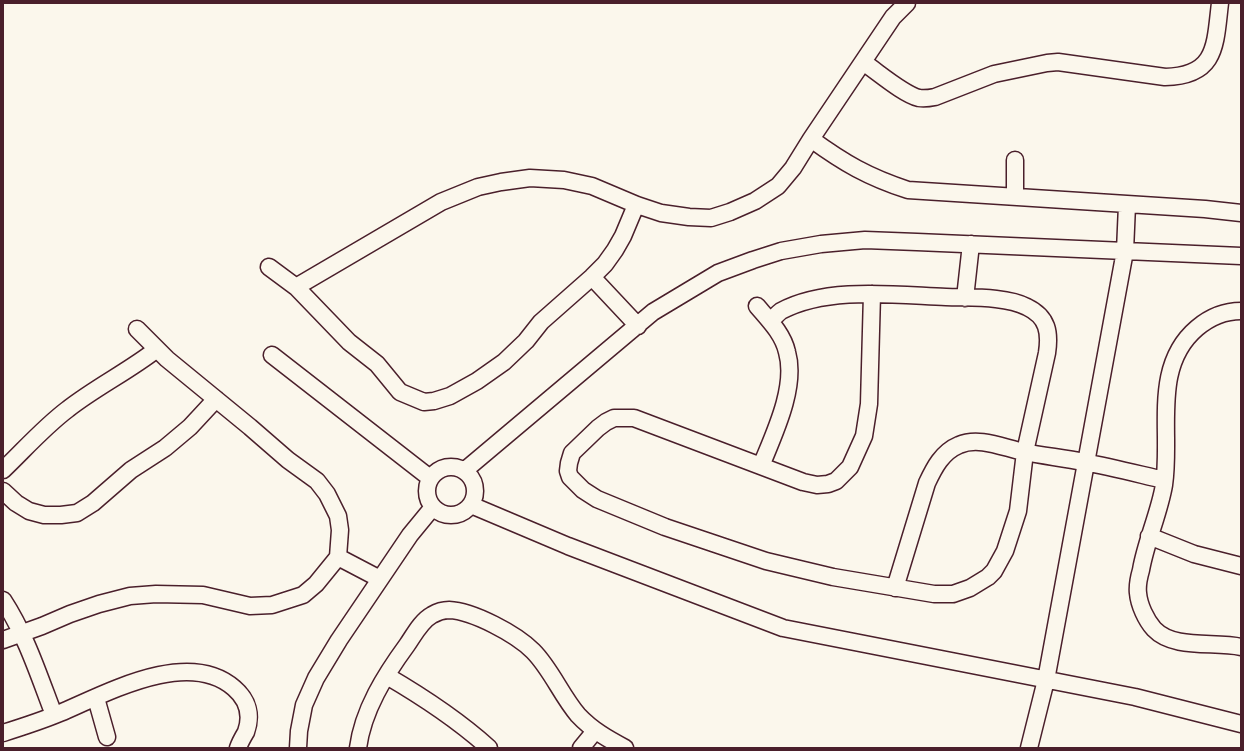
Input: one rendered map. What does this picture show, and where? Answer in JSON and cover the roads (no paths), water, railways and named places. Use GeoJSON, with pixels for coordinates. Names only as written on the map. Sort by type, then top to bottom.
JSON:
{"type":"FeatureCollection","features":[{"type":"Feature","properties":{"kind":"street"},"geometry":{"type":"LineString","coordinates":[[296,288],[441,202],[478,186],[530,178],[564,180],[592,186],[636,205],[661,213],[689,217],[711,218],[730,212],[755,201],[778,186],[793,168],[893,17],[907,3]]}},
{"type":"Feature","properties":{"kind":"street"},"geometry":{"type":"LineString","coordinates":[[863,62],[909,94],[920,98],[929,99],[994,74],[1029,66],[1058,62],[1164,77],[1180,77],[1200,68],[1212,53],[1215,45],[1220,3]]}},
{"type":"Feature","properties":{"kind":"street"},"geometry":{"type":"LineString","coordinates":[[811,139],[853,168],[884,182],[908,190],[1015,196],[1241,213]]}},
{"type":"Feature","properties":{"kind":"street"},"geometry":{"type":"LineString","coordinates":[[1015,160],[1015,196]]}},
{"type":"Feature","properties":{"kind":"street"},"geometry":{"type":"LineString","coordinates":[[269,267],[296,288],[350,342],[380,368],[400,392],[424,402],[434,401],[450,396],[477,381],[504,362],[526,341],[541,322],[592,277],[615,250],[636,205]]}},
{"type":"Feature","properties":{"kind":"street"},"geometry":{"type":"LineString","coordinates":[[1029,748],[1046,680],[1086,462],[1124,251],[1127,205]]}},
{"type":"Feature","properties":{"kind":"street"},"geometry":{"type":"LineString","coordinates":[[464,471],[653,312],[718,274],[781,251],[821,244],[865,240],[1241,256]]}},
{"type":"Feature","properties":{"kind":"street"},"geometry":{"type":"LineString","coordinates":[[965,298],[971,244]]}},
{"type":"Feature","properties":{"kind":"street"},"geometry":{"type":"LineString","coordinates":[[592,277],[638,326]]}},
{"type":"Feature","properties":{"kind":"street"},"geometry":{"type":"LineString","coordinates":[[770,321],[780,312],[795,305],[842,295],[872,294],[965,298],[1014,302],[1028,307],[1037,313],[1044,322],[1049,338],[1047,353],[1024,452],[1018,511],[1004,551],[994,571],[970,588],[953,594],[934,594],[833,577],[766,560],[665,527],[597,499],[583,490],[570,477],[568,471],[572,453],[598,428],[614,418],[634,418],[803,482],[828,484],[836,481],[850,467],[864,436],[869,404],[872,294]]}},
{"type":"Feature","properties":{"kind":"street"},"geometry":{"type":"LineString","coordinates":[[757,306],[777,331],[788,352],[789,370],[788,389],[783,410],[761,466]]}},
{"type":"Feature","properties":{"kind":"street"},"geometry":{"type":"LineString","coordinates":[[1241,311],[1224,313],[1212,317],[1201,324],[1182,343],[1174,359],[1169,375],[1166,397],[1166,470],[1156,515],[1149,536],[1138,582],[1138,594],[1148,620],[1155,629],[1166,637],[1182,642],[1241,647]]}},
{"type":"Feature","properties":{"kind":"street"},"geometry":{"type":"LineString","coordinates":[[3,640],[70,614],[130,596],[156,594],[203,595],[250,606],[272,605],[303,595],[316,584],[338,557],[340,530],[338,516],[327,494],[317,481],[288,460],[167,359],[137,329]]}},
{"type":"Feature","properties":{"kind":"street"},"geometry":{"type":"LineString","coordinates":[[3,470],[36,437],[68,409],[140,363],[158,349]]}},
{"type":"Feature","properties":{"kind":"street"},"geometry":{"type":"LineString","coordinates":[[272,355],[430,478]]}},
{"type":"Feature","properties":{"kind":"street"},"geometry":{"type":"LineString","coordinates":[[3,491],[16,503],[29,511],[44,515],[77,513],[93,503],[131,470],[165,448],[190,427],[216,399]]}},
{"type":"Feature","properties":{"kind":"street"},"geometry":{"type":"LineString","coordinates":[[895,588],[927,483],[934,468],[940,460],[950,450],[960,444],[982,442],[1024,452],[1086,462],[1164,480]]}},
{"type":"Feature","properties":{"kind":"street"},"geometry":{"type":"LineString","coordinates":[[450,467],[464,471],[474,484],[474,500],[471,505],[463,512],[455,515],[446,515],[439,512],[428,500],[427,485],[430,478],[435,472],[442,468],[450,467]]}},
{"type":"Feature","properties":{"kind":"street"},"geometry":{"type":"LineString","coordinates":[[471,505],[568,546],[782,628],[1135,697],[1241,724]]}},
{"type":"Feature","properties":{"kind":"street"},"geometry":{"type":"LineString","coordinates":[[298,748],[299,731],[304,705],[316,678],[339,640],[410,535],[433,507]]}},
{"type":"Feature","properties":{"kind":"street"},"geometry":{"type":"LineString","coordinates":[[1149,536],[1194,554],[1241,566]]}},
{"type":"Feature","properties":{"kind":"street"},"geometry":{"type":"LineString","coordinates":[[338,557],[380,579]]}},
{"type":"Feature","properties":{"kind":"street"},"geometry":{"type":"LineString","coordinates":[[3,600],[22,633],[54,715]]}},
{"type":"Feature","properties":{"kind":"street"},"geometry":{"type":"LineString","coordinates":[[358,748],[363,723],[369,708],[403,650],[424,622],[432,615],[448,610],[458,611],[477,617],[518,639],[533,651],[544,664],[567,701],[579,716],[595,731],[625,748]]}},
{"type":"Feature","properties":{"kind":"street"},"geometry":{"type":"LineString","coordinates":[[3,734],[54,715],[135,681],[176,672],[216,676],[225,680],[244,697],[247,704],[248,720],[246,731],[238,748]]}},
{"type":"Feature","properties":{"kind":"street"},"geometry":{"type":"LineString","coordinates":[[387,676],[426,699],[470,730],[490,748]]}},
{"type":"Feature","properties":{"kind":"street"},"geometry":{"type":"LineString","coordinates":[[96,698],[107,737]]}},
{"type":"Feature","properties":{"kind":"street"},"geometry":{"type":"LineString","coordinates":[[581,748],[595,731]]}}]}
